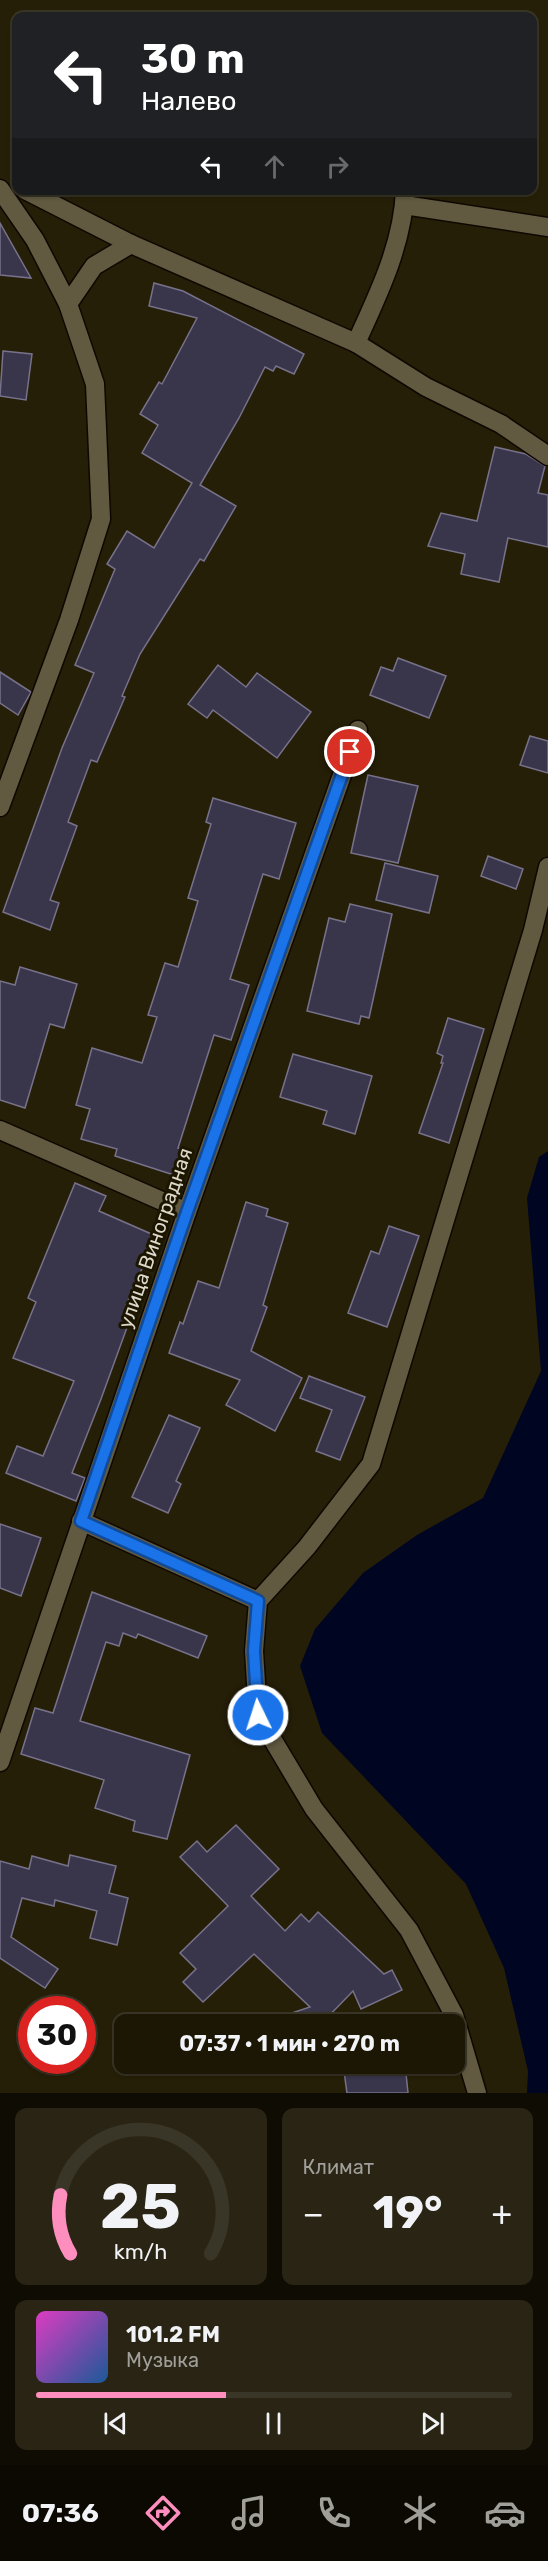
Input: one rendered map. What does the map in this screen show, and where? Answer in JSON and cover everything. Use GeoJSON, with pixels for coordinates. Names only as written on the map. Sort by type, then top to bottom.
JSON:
{"type":"FeatureCollection","features":[{"type":"Feature","properties":{"kind":"street"},"geometry":{"type":"LineString","coordinates":[[0,189],[34,240],[68,304],[95,384],[101,519],[69,620],[0,807]]}},
{"type":"Feature","properties":{"kind":"street"},"geometry":{"type":"LineString","coordinates":[[36,195],[131,244],[356,344],[426,387],[501,424],[548,456]]}},
{"type":"Feature","properties":{"kind":"street"},"geometry":{"type":"LineString","coordinates":[[356,344],[388,274],[404,197],[548,227]]}},
{"type":"Feature","properties":{"kind":"street"},"geometry":{"type":"LineString","coordinates":[[68,304],[94,266],[131,244]]}},
{"type":"Feature","properties":{"kind":"street","name":"улица Виноградная"},"geometry":{"type":"LineString","coordinates":[[0,1762],[187,1212],[358,730]]}},
{"type":"Feature","properties":{"kind":"street"},"geometry":{"type":"LineString","coordinates":[[477,2093],[454,2015],[409,1930],[314,1809],[258,1715],[254,1651],[258,1601],[307,1548],[370,1464],[533,930],[548,867]]}},
{"type":"Feature","properties":{"kind":"street"},"geometry":{"type":"LineString","coordinates":[[0,1130],[187,1212]]}},
{"type":"Feature","properties":{"kind":"street"},"geometry":{"type":"LineString","coordinates":[[81,1521],[258,1601]]}},
{"type":"Feature","properties":{"kind":"water"},"geometry":{"type":"Polygon","coordinates":[[[548,1151],[548,2093],[527,2093],[528,2071],[504,1968],[466,1884],[322,1733],[300,1666],[315,1629],[363,1573],[417,1535],[483,1498],[541,1371],[527,1198],[539,1157],[548,1151]]]}},
{"type":"Feature","properties":{"kind":"building"},"geometry":{"type":"Polygon","coordinates":[[[0,223],[31,278],[0,275],[0,223]]]}},
{"type":"Feature","properties":{"kind":"building"},"geometry":{"type":"Polygon","coordinates":[[[154,283],[183,291],[304,354],[294,374],[276,366],[273,371],[265,367],[239,418],[200,485],[236,506],[204,561],[200,559],[140,654],[122,696],[125,697],[97,762],[91,760],[68,822],[77,826],[50,900],[59,903],[50,930],[3,912],[62,748],[94,673],[75,665],[115,569],[107,564],[127,531],[154,548],[192,483],[142,453],[158,425],[140,414],[159,382],[162,384],[197,318],[149,306],[154,283]]]}},
{"type":"Feature","properties":{"kind":"building"},"geometry":{"type":"Polygon","coordinates":[[[3,351],[32,354],[26,400],[0,396],[3,351]]]}},
{"type":"Feature","properties":{"kind":"building"},"geometry":{"type":"Polygon","coordinates":[[[495,447],[526,454],[545,466],[538,493],[548,495],[548,547],[508,538],[499,582],[461,574],[465,554],[428,546],[441,513],[477,521],[495,447]]]}},
{"type":"Feature","properties":{"kind":"building"},"geometry":{"type":"Polygon","coordinates":[[[398,658],[446,676],[429,718],[370,695],[381,667],[393,671],[398,658]]]}},
{"type":"Feature","properties":{"kind":"building"},"geometry":{"type":"Polygon","coordinates":[[[218,665],[246,687],[257,673],[311,712],[277,758],[213,710],[207,718],[188,704],[218,665]]]}},
{"type":"Feature","properties":{"kind":"building"},"geometry":{"type":"Polygon","coordinates":[[[0,672],[31,692],[18,715],[0,703],[0,672]]]}},
{"type":"Feature","properties":{"kind":"building"},"geometry":{"type":"Polygon","coordinates":[[[530,736],[548,741],[548,773],[520,765],[530,736]]]}},
{"type":"Feature","properties":{"kind":"building"},"geometry":{"type":"Polygon","coordinates":[[[368,775],[418,786],[398,863],[351,853],[368,775]]]}},
{"type":"Feature","properties":{"kind":"building"},"geometry":{"type":"Polygon","coordinates":[[[213,798],[296,823],[279,879],[263,874],[230,979],[249,985],[231,1040],[214,1035],[178,1148],[186,1150],[177,1176],[115,1156],[117,1149],[81,1139],[90,1109],[76,1105],[92,1048],[142,1063],[157,1017],[148,1015],[165,963],[178,967],[198,901],[188,898],[211,824],[206,822],[213,798]]]}},
{"type":"Feature","properties":{"kind":"building"},"geometry":{"type":"Polygon","coordinates":[[[488,856],[523,869],[516,889],[481,876],[488,856]]]}},
{"type":"Feature","properties":{"kind":"building"},"geometry":{"type":"Polygon","coordinates":[[[385,863],[438,876],[429,913],[376,900],[385,863]]]}},
{"type":"Feature","properties":{"kind":"building"},"geometry":{"type":"Polygon","coordinates":[[[350,904],[392,914],[369,1018],[361,1016],[359,1024],[307,1011],[329,918],[345,922],[350,904]]]}},
{"type":"Feature","properties":{"kind":"building"},"geometry":{"type":"Polygon","coordinates":[[[20,967],[77,984],[64,1028],[50,1024],[25,1108],[0,1100],[0,981],[15,985],[20,967]]]}},
{"type":"Feature","properties":{"kind":"building"},"geometry":{"type":"Polygon","coordinates":[[[448,1018],[484,1029],[449,1143],[419,1133],[443,1063],[441,1063],[443,1056],[437,1053],[448,1018]]]}},
{"type":"Feature","properties":{"kind":"building"},"geometry":{"type":"Polygon","coordinates":[[[293,1054],[372,1076],[355,1134],[323,1124],[327,1111],[280,1097],[293,1054]]]}},
{"type":"Feature","properties":{"kind":"building"},"geometry":{"type":"Polygon","coordinates":[[[75,1183],[106,1196],[99,1211],[156,1236],[125,1308],[133,1311],[72,1473],[85,1478],[76,1501],[6,1473],[17,1446],[43,1456],[74,1381],[13,1358],[36,1302],[28,1298],[75,1183]]]}},
{"type":"Feature","properties":{"kind":"building"},"geometry":{"type":"Polygon","coordinates":[[[246,1202],[268,1209],[266,1216],[288,1223],[263,1305],[267,1307],[251,1351],[302,1378],[275,1431],[226,1405],[240,1380],[169,1353],[180,1322],[183,1324],[198,1281],[219,1288],[246,1202]]]}},
{"type":"Feature","properties":{"kind":"building"},"geometry":{"type":"Polygon","coordinates":[[[389,1226],[419,1236],[387,1327],[348,1313],[371,1251],[379,1254],[389,1226]]]}},
{"type":"Feature","properties":{"kind":"building"},"geometry":{"type":"Polygon","coordinates":[[[309,1376],[365,1397],[340,1460],[316,1451],[332,1410],[300,1398],[309,1376]]]}},
{"type":"Feature","properties":{"kind":"building"},"geometry":{"type":"Polygon","coordinates":[[[169,1415],[200,1428],[176,1481],[181,1484],[168,1513],[132,1497],[169,1415]]]}},
{"type":"Feature","properties":{"kind":"building"},"geometry":{"type":"Polygon","coordinates":[[[0,1524],[41,1538],[21,1596],[0,1588],[0,1524]]]}},
{"type":"Feature","properties":{"kind":"building"},"geometry":{"type":"Polygon","coordinates":[[[92,1592],[207,1636],[198,1658],[138,1634],[136,1638],[123,1633],[119,1646],[106,1642],[80,1721],[190,1755],[167,1839],[133,1831],[135,1821],[95,1808],[104,1780],[21,1754],[35,1708],[53,1713],[92,1592]]]}},
{"type":"Feature","properties":{"kind":"building"},"geometry":{"type":"Polygon","coordinates":[[[236,1825],[279,1869],[251,1896],[285,1931],[301,1914],[309,1922],[318,1912],[384,1974],[392,1970],[402,1990],[361,2009],[353,1991],[331,2014],[289,2014],[310,2007],[254,1954],[203,2002],[183,1982],[196,1969],[180,1953],[228,1906],[180,1857],[197,1841],[207,1852],[236,1825]]]}},
{"type":"Feature","properties":{"kind":"building"},"geometry":{"type":"Polygon","coordinates":[[[70,1855],[116,1866],[109,1893],[128,1898],[117,1945],[90,1938],[97,1911],[55,1900],[54,1906],[22,1898],[11,1937],[58,1969],[45,1988],[0,1958],[0,1861],[29,1869],[32,1856],[68,1866],[70,1855]]]}},
{"type":"Feature","properties":{"kind":"building"},"geometry":{"type":"Polygon","coordinates":[[[344,2074],[406,2074],[408,2093],[347,2093],[344,2074]]]}},
{"type":"Feature","properties":{"kind":"route"},"geometry":{"type":"LineString","coordinates":[[258,1715],[254,1651],[258,1601],[81,1521],[187,1212],[350,752]]}}]}
